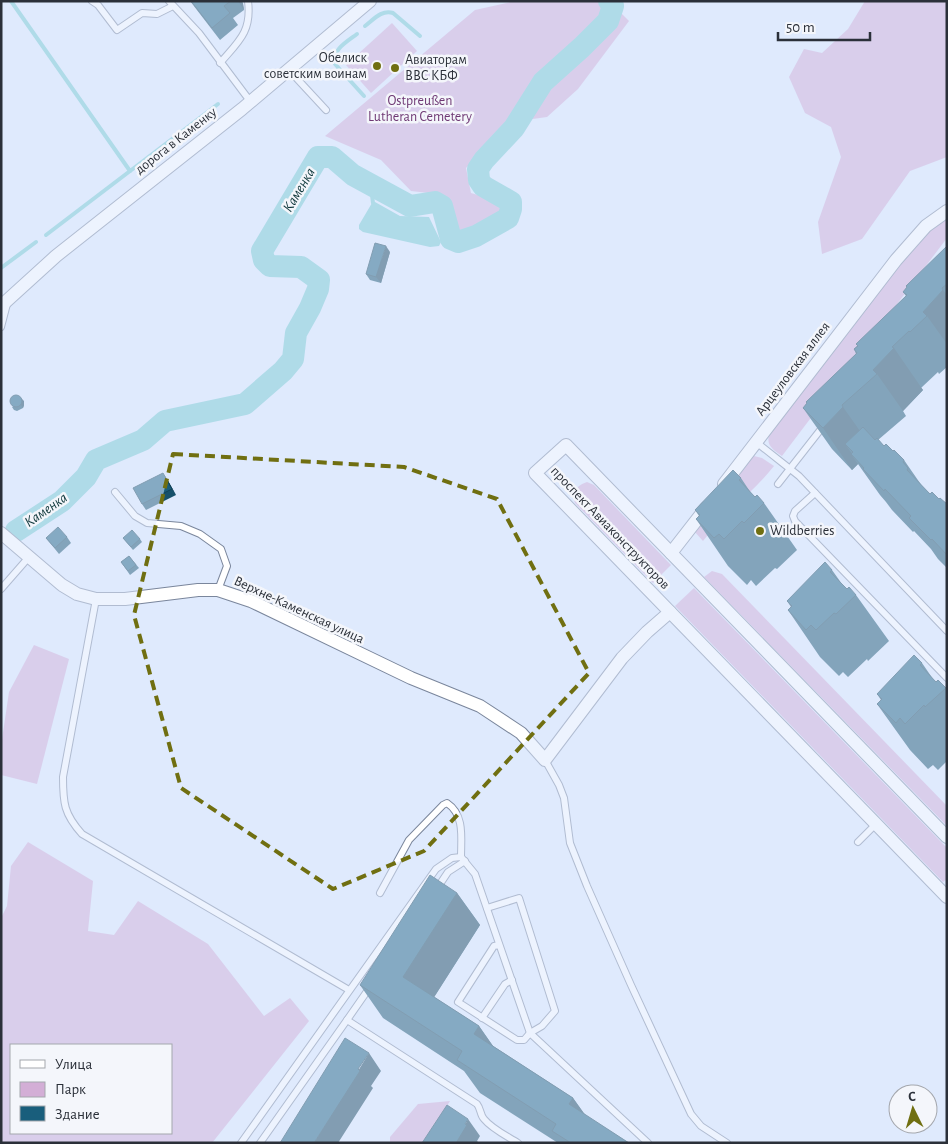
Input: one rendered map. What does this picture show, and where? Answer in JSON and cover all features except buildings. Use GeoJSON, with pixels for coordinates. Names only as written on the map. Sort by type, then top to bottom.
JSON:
{"type":"FeatureCollection","features":[{"type":"Feature","properties":{"kind":"street","name":"дорога в Каменку"},"geometry":{"type":"LineString","coordinates":[[5,302],[56,256],[250,101],[370,1]]}},
{"type":"Feature","properties":{"kind":"street","name":"Арцеуловская аллея"},"geometry":{"type":"LineString","coordinates":[[671,553],[896,260],[926,226],[947,211]]}},
{"type":"Feature","properties":{"kind":"street","name":"проспект Авиаконструкторов"},"geometry":{"type":"LineString","coordinates":[[947,837],[566,445],[535,473],[947,897]]}},
{"type":"Feature","properties":{"kind":"street","name":"Верхне-Каменская улица"},"geometry":{"type":"LineString","coordinates":[[1,533],[62,585],[77,594],[96,599],[125,599],[198,590],[218,590],[251,602],[410,678],[480,706],[521,733],[545,760]]}},
{"type":"Feature","properties":{"kind":"street"},"geometry":{"type":"LineString","coordinates":[[545,760],[622,658],[646,632],[670,612]]}},
{"type":"Feature","properties":{"kind":"lane"},"geometry":{"type":"LineString","coordinates":[[92,1],[98,5],[117,30],[142,14],[157,14],[171,4],[199,33],[250,101]]}},
{"type":"Feature","properties":{"kind":"lane"},"geometry":{"type":"LineString","coordinates":[[220,63],[245,34],[250,12],[248,1]]}},
{"type":"Feature","properties":{"kind":"lane"},"geometry":{"type":"LineString","coordinates":[[288,70],[326,110]]}},
{"type":"Feature","properties":{"kind":"lane"},"geometry":{"type":"LineString","coordinates":[[1,327],[5,302]]}},
{"type":"Feature","properties":{"kind":"lane"},"geometry":{"type":"LineString","coordinates":[[778,484],[827,421]]}},
{"type":"Feature","properties":{"kind":"lane"},"geometry":{"type":"LineString","coordinates":[[756,442],[790,468],[947,631]]}},
{"type":"Feature","properties":{"kind":"lane"},"geometry":{"type":"LineString","coordinates":[[115,492],[135,516],[147,524],[181,526],[200,534],[221,549],[227,566],[218,590]]}},
{"type":"Feature","properties":{"kind":"lane"},"geometry":{"type":"LineString","coordinates":[[815,493],[795,511],[793,516],[795,520],[947,678]]}},
{"type":"Feature","properties":{"kind":"lane"},"geometry":{"type":"LineString","coordinates":[[1,589],[29,557]]}},
{"type":"Feature","properties":{"kind":"lane"},"geometry":{"type":"LineString","coordinates":[[96,599],[62,777],[63,799],[70,821],[82,834],[349,990]]}},
{"type":"Feature","properties":{"kind":"lane"},"geometry":{"type":"LineString","coordinates":[[545,760],[564,798],[570,843],[587,886],[690,1114],[701,1126],[727,1143]]}},
{"type":"Feature","properties":{"kind":"lane"},"geometry":{"type":"LineString","coordinates":[[380,893],[409,840],[447,803],[457,814],[461,825],[463,859],[475,874],[530,1033],[648,1143]]}},
{"type":"Feature","properties":{"kind":"lane"},"geometry":{"type":"LineString","coordinates":[[858,842],[876,824]]}},
{"type":"Feature","properties":{"kind":"lane"},"geometry":{"type":"LineString","coordinates":[[241,1143],[436,868],[448,860],[463,859]]}},
{"type":"Feature","properties":{"kind":"lane"},"geometry":{"type":"LineString","coordinates":[[433,894],[448,872],[463,859]]}},
{"type":"Feature","properties":{"kind":"lane"},"geometry":{"type":"LineString","coordinates":[[487,908],[519,898],[555,1011],[542,1026],[530,1033],[524,1040],[517,1040],[458,1002],[494,946],[499,945]]}},
{"type":"Feature","properties":{"kind":"lane"},"geometry":{"type":"LineString","coordinates":[[482,1018],[505,984],[512,980]]}},
{"type":"Feature","properties":{"kind":"lane"},"geometry":{"type":"LineString","coordinates":[[260,1143],[372,984]]}},
{"type":"Feature","properties":{"kind":"lane"},"geometry":{"type":"LineString","coordinates":[[347,1020],[477,1104],[483,1118],[489,1124],[518,1143]]}},
{"type":"Feature","properties":{"kind":"highlighted area"},"geometry":{"type":"Polygon","coordinates":[[[173,454],[404,467],[497,499],[589,673],[424,851],[333,889],[181,788],[134,615],[173,454]]]}},
{"type":"Feature","properties":{"kind":"green space","name":"Ostpreußen Lutheran Cemetery"},"geometry":{"type":"Polygon","coordinates":[[[515,1],[609,1],[629,21],[578,89],[547,117],[511,122],[466,168],[471,193],[508,204],[491,221],[458,231],[437,194],[411,191],[381,160],[325,136],[475,10],[515,1]]]}},
{"type":"Feature","properties":{"kind":"green space"},"geometry":{"type":"Polygon","coordinates":[[[865,1],[947,1],[947,157],[910,171],[862,239],[822,254],[818,222],[841,157],[831,127],[805,113],[789,77],[804,49],[822,53],[848,29],[865,1]]]}},
{"type":"Feature","properties":{"kind":"green space"},"geometry":{"type":"Polygon","coordinates":[[[392,23],[417,51],[371,93],[346,65],[392,23]]]}},
{"type":"Feature","properties":{"kind":"green space"},"geometry":{"type":"Polygon","coordinates":[[[947,219],[947,238],[782,456],[770,445],[769,435],[905,258],[927,233],[947,219]]]}},
{"type":"Feature","properties":{"kind":"green space"},"geometry":{"type":"Polygon","coordinates":[[[754,456],[762,458],[774,466],[703,541],[694,531],[750,458],[754,456]]]}},
{"type":"Feature","properties":{"kind":"green space"},"geometry":{"type":"Polygon","coordinates":[[[587,482],[594,485],[671,565],[653,583],[575,503],[575,490],[587,482]]]}},
{"type":"Feature","properties":{"kind":"green space"},"geometry":{"type":"Polygon","coordinates":[[[712,571],[722,574],[947,806],[947,826],[704,577],[712,571]]]}},
{"type":"Feature","properties":{"kind":"green space"},"geometry":{"type":"Polygon","coordinates":[[[694,588],[947,848],[947,879],[943,882],[675,606],[694,588]]]}},
{"type":"Feature","properties":{"kind":"green space"},"geometry":{"type":"Polygon","coordinates":[[[34,645],[69,659],[37,784],[1,775],[1,746],[9,692],[34,645]]]}},
{"type":"Feature","properties":{"kind":"green space"},"geometry":{"type":"Polygon","coordinates":[[[28,842],[93,881],[88,931],[114,935],[138,901],[208,944],[264,1016],[290,998],[309,1021],[212,1143],[1,1143],[1,918],[7,906],[11,866],[28,842]]]}},
{"type":"Feature","properties":{"kind":"green space"},"geometry":{"type":"Polygon","coordinates":[[[450,1101],[424,1143],[390,1143],[390,1137],[418,1104],[450,1101]]]}},
{"type":"Feature","properties":{"kind":"shaded area"},"geometry":{"type":"Polygon","coordinates":[[[375,202],[400,216],[429,217],[441,242],[439,246],[430,247],[363,232],[359,229],[359,225],[372,203],[375,202]]]}},
{"type":"Feature","properties":{"kind":"waterway"},"geometry":{"type":"LineString","coordinates":[[11,1],[130,171]]}},
{"type":"Feature","properties":{"kind":"waterway","name":"Каменка"},"geometry":{"type":"LineString","coordinates":[[16,531],[62,501],[86,477],[96,460],[143,440],[165,421],[245,404],[283,371],[293,359],[296,333],[310,308],[318,289],[319,280],[301,267],[270,266],[264,260],[262,251],[318,157],[332,157],[353,175],[410,206],[435,202],[442,206],[451,239],[458,242],[476,236],[508,218],[511,202],[483,186],[479,180],[478,169],[514,128],[543,82],[608,21],[613,6],[609,1]]}},
{"type":"Feature","properties":{"kind":"waterway"},"geometry":{"type":"LineString","coordinates":[[365,26],[378,16],[389,12],[393,13],[420,36]]}},
{"type":"Feature","properties":{"kind":"waterway"},"geometry":{"type":"LineString","coordinates":[[357,34],[341,46],[334,59],[335,64],[364,96]]}},
{"type":"Feature","properties":{"kind":"waterway"},"geometry":{"type":"LineString","coordinates":[[46,235],[218,104]]}},
{"type":"Feature","properties":{"kind":"waterway"},"geometry":{"type":"LineString","coordinates":[[373,187],[373,203]]}},
{"type":"Feature","properties":{"kind":"waterway"},"geometry":{"type":"LineString","coordinates":[[1,268],[36,242]]}},
{"type":"Feature","properties":{"kind":"place","name":"Обелиск советским воинам"},"geometry":{"type":"Point","coordinates":[377,66]}},
{"type":"Feature","properties":{"kind":"place","name":"Авиаторам ВВС КБФ"},"geometry":{"type":"Point","coordinates":[395,68]}},
{"type":"Feature","properties":{"kind":"place","name":"Wildberries"},"geometry":{"type":"Point","coordinates":[760,531]}}]}
